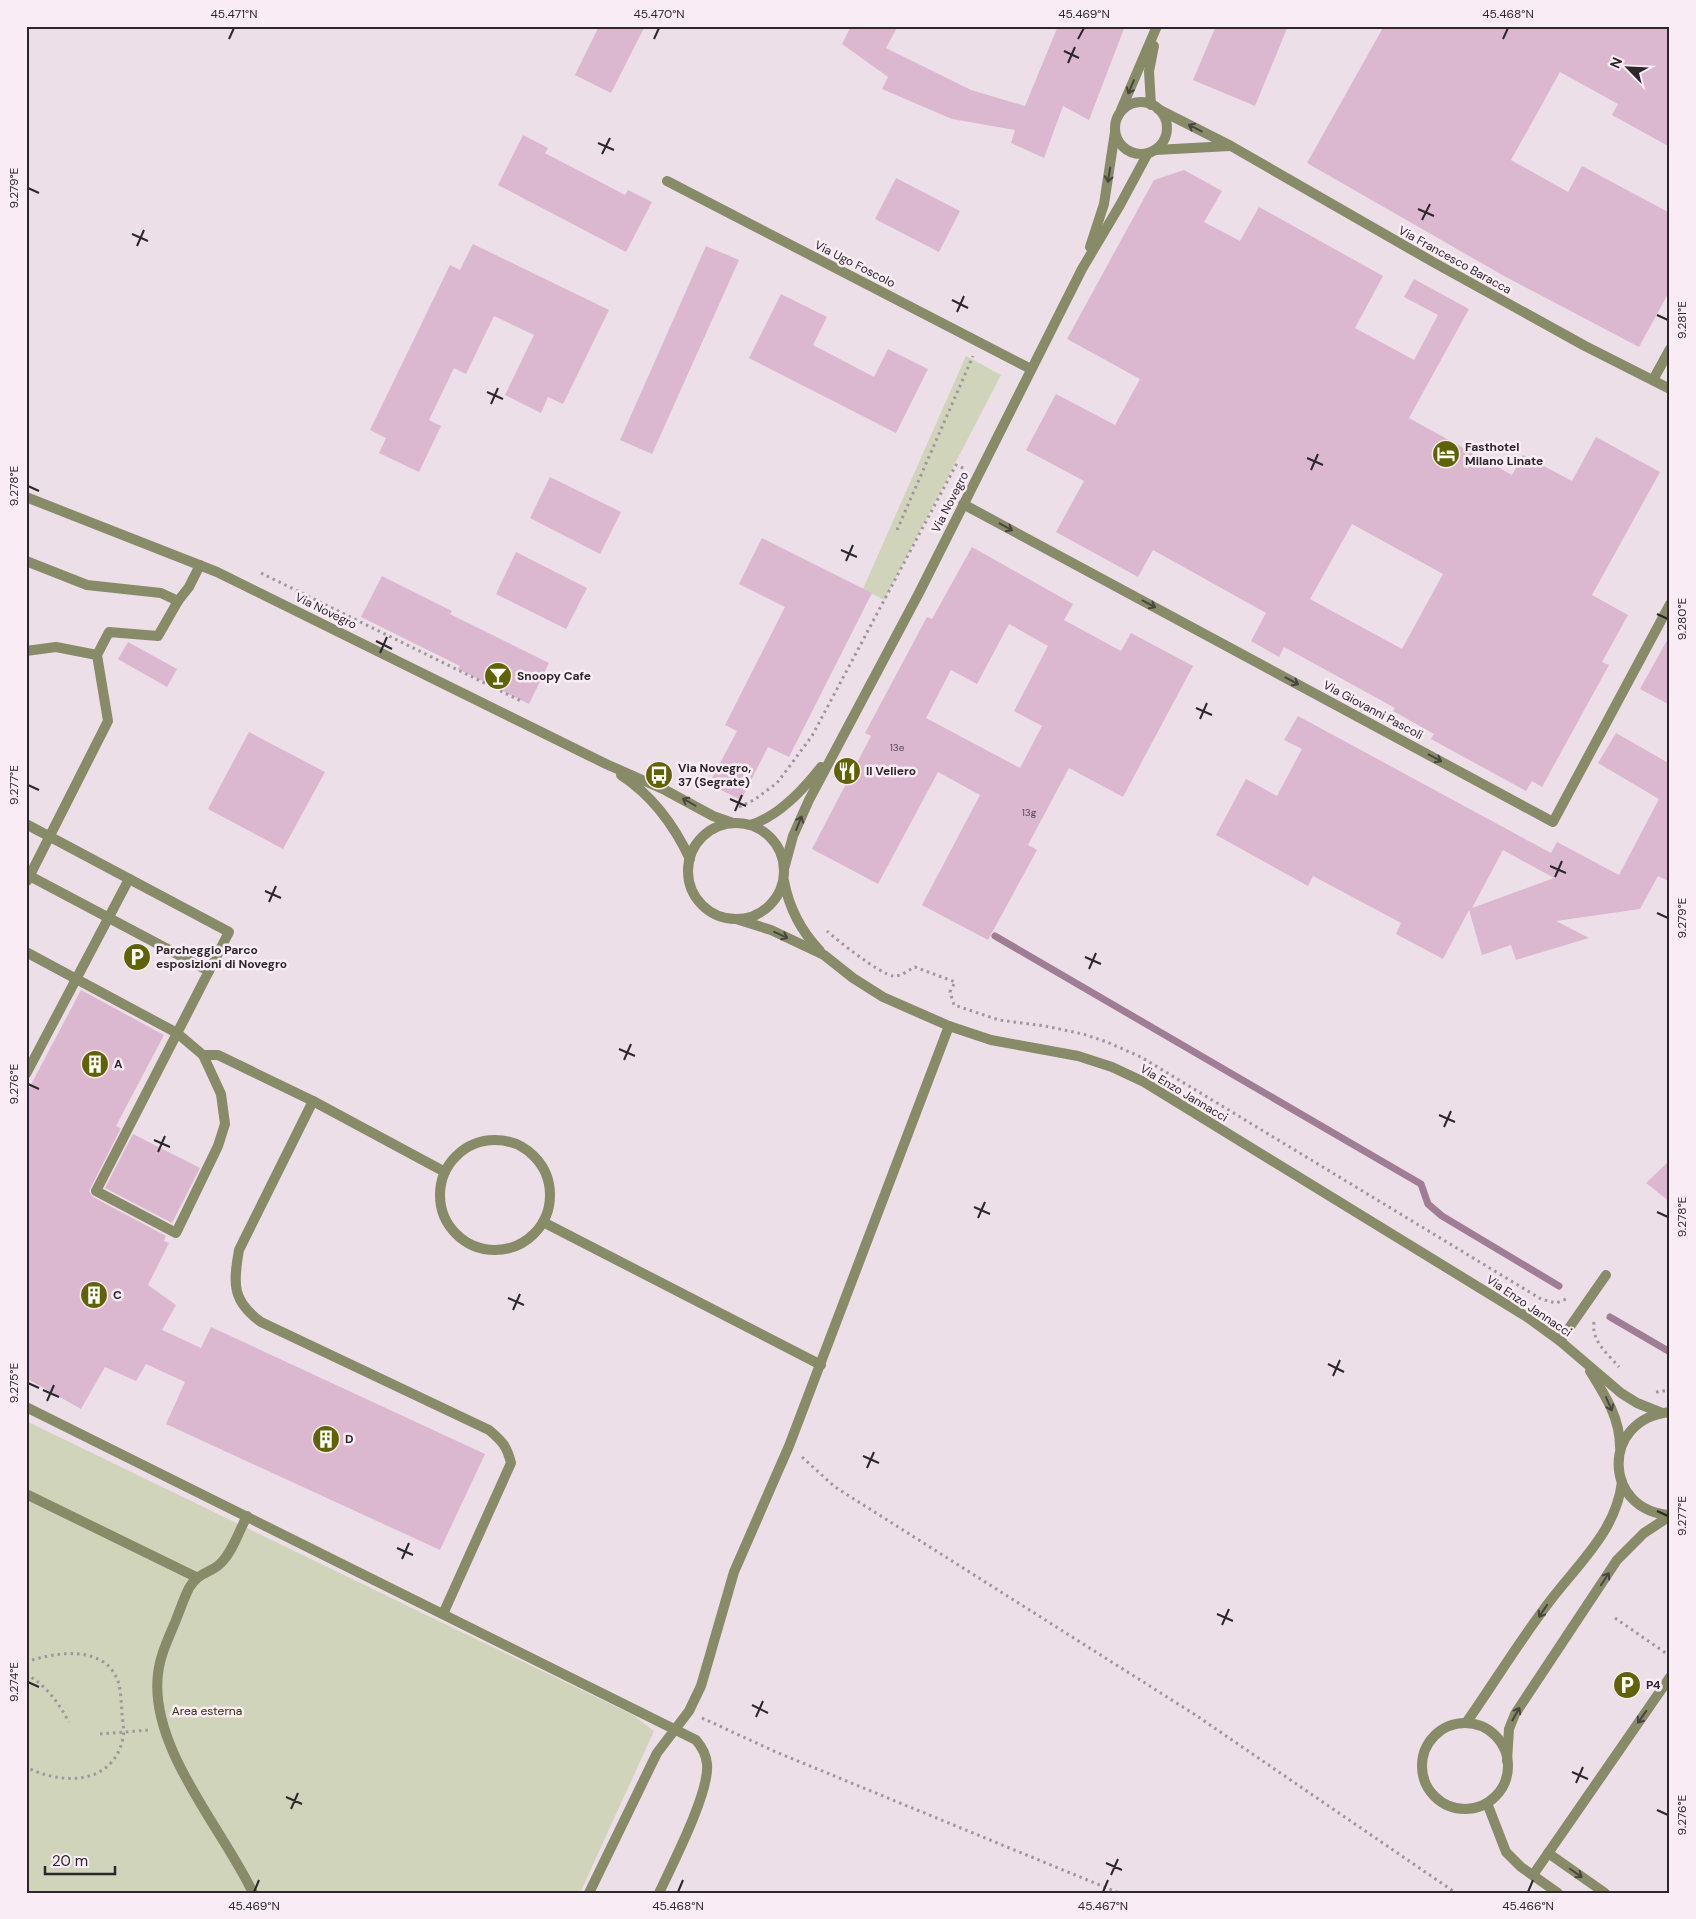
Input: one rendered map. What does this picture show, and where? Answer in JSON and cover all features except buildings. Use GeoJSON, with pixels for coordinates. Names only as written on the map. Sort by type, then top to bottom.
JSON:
{"type":"FeatureCollection","features":[{"type":"Feature","properties":{"kind":"street","name":"Via Novegro"},"geometry":{"type":"LineString","coordinates":[[1155,107],[1149,72],[1158,26]]}},
{"type":"Feature","properties":{"kind":"street","name":"Via Novegro"},"geometry":{"type":"LineString","coordinates":[[1085,264],[1104,204],[1117,123],[1158,26]]}},
{"type":"Feature","properties":{"kind":"street"},"geometry":{"type":"LineString","coordinates":[[1152,152],[1162,144],[1167,131],[1166,120],[1155,107],[1143,103],[1132,104],[1123,110],[1117,123],[1118,139],[1126,149],[1136,154],[1231,146]]}},
{"type":"Feature","properties":{"kind":"street","name":"Via Francesco Baracca"},"geometry":{"type":"LineString","coordinates":[[1155,107],[1231,146],[1400,244],[1576,341],[1670,389]]}},
{"type":"Feature","properties":{"kind":"street","name":"Via Novegro"},"geometry":{"type":"LineString","coordinates":[[733,823],[714,829],[703,837],[694,848],[690,860],[689,878],[692,890],[698,900],[715,914],[736,918],[752,916],[769,906],[778,894],[790,846],[803,812],[919,593],[1085,264],[1152,152]]}},
{"type":"Feature","properties":{"kind":"street","name":"Via Ugo Foscolo"},"geometry":{"type":"LineString","coordinates":[[667,181],[1031,369]]}},
{"type":"Feature","properties":{"kind":"street"},"geometry":{"type":"LineString","coordinates":[[1653,380],[1670,349]]}},
{"type":"Feature","properties":{"kind":"street","name":"Via Novegro"},"geometry":{"type":"LineString","coordinates":[[26,497],[200,564],[287,605],[606,764],[665,790],[713,816],[733,823],[750,825],[761,830],[773,841],[780,853],[783,874]]}},
{"type":"Feature","properties":{"kind":"street","name":"Via Giovanni Pascoli"},"geometry":{"type":"LineString","coordinates":[[963,504],[1553,822],[1670,604]]}},
{"type":"Feature","properties":{"kind":"street"},"geometry":{"type":"LineString","coordinates":[[26,561],[87,585],[161,593],[178,601]]}},
{"type":"Feature","properties":{"kind":"street"},"geometry":{"type":"LineString","coordinates":[[200,564],[189,587],[178,601],[158,636],[109,632],[97,655],[108,721],[50,837],[27,878],[210,971]]}},
{"type":"Feature","properties":{"kind":"street"},"geometry":{"type":"LineString","coordinates":[[26,651],[56,647],[97,655]]}},
{"type":"Feature","properties":{"kind":"street","name":"Via Novegro"},"geometry":{"type":"LineString","coordinates":[[750,825],[759,822],[795,795],[836,749]]}},
{"type":"Feature","properties":{"kind":"street","name":"Via Novegro"},"geometry":{"type":"LineString","coordinates":[[606,764],[634,784],[657,806],[681,840],[690,860]]}},
{"type":"Feature","properties":{"kind":"street"},"geometry":{"type":"LineString","coordinates":[[26,824],[229,932],[210,971],[177,1033],[96,1191],[176,1232],[218,1146],[225,1124],[221,1094],[203,1055],[177,1033],[26,952]]}},
{"type":"Feature","properties":{"kind":"street"},"geometry":{"type":"LineString","coordinates":[[783,874],[788,898],[798,922],[808,938],[824,955]]}},
{"type":"Feature","properties":{"kind":"street"},"geometry":{"type":"LineString","coordinates":[[26,1074],[129,879]]}},
{"type":"Feature","properties":{"kind":"street","name":"Via Enzo Jannacci"},"geometry":{"type":"LineString","coordinates":[[736,918],[771,930],[824,955],[853,978],[883,997],[949,1026],[991,1040],[1078,1056],[1112,1067],[1144,1082],[1527,1317],[1560,1341],[1631,1400],[1667,1412]]}},
{"type":"Feature","properties":{"kind":"street"},"geometry":{"type":"LineString","coordinates":[[589,1893],[657,1753],[676,1730],[701,1686],[734,1572],[789,1446],[821,1365],[949,1026]]}},
{"type":"Feature","properties":{"kind":"street"},"geometry":{"type":"LineString","coordinates":[[203,1055],[218,1055],[313,1101],[445,1172]]}},
{"type":"Feature","properties":{"kind":"street"},"geometry":{"type":"LineString","coordinates":[[313,1101],[239,1250],[235,1273],[238,1295],[246,1311],[261,1322],[489,1430],[508,1449],[511,1462],[443,1614]]}},
{"type":"Feature","properties":{"kind":"street"},"geometry":{"type":"LineString","coordinates":[[504,1140],[520,1146],[534,1156],[545,1170],[550,1187],[550,1205],[544,1222],[532,1236],[516,1246],[498,1250],[479,1247],[463,1239],[450,1226],[442,1208],[441,1190],[445,1172],[455,1157],[469,1146],[486,1141],[504,1140]]}},
{"type":"Feature","properties":{"kind":"street"},"geometry":{"type":"LineString","coordinates":[[544,1222],[821,1365]]}},
{"type":"Feature","properties":{"kind":"street"},"geometry":{"type":"LineString","coordinates":[[1560,1341],[1606,1274]]}},
{"type":"Feature","properties":{"kind":"street","name":"Via Enzo Jannacci"},"geometry":{"type":"LineString","coordinates":[[1586,1364],[1613,1411],[1619,1433],[1620,1450],[1618,1466],[1622,1482],[1631,1497],[1643,1507],[1660,1514],[1670,1515]]}},
{"type":"Feature","properties":{"kind":"street"},"geometry":{"type":"LineString","coordinates":[[26,1407],[696,1740],[705,1752],[707,1765],[706,1781],[659,1893]]}},
{"type":"Feature","properties":{"kind":"street","name":"Via Enzo Jannacci"},"geometry":{"type":"LineString","coordinates":[[1620,1450],[1627,1434],[1639,1422],[1667,1412]]}},
{"type":"Feature","properties":{"kind":"street"},"geometry":{"type":"LineString","coordinates":[[1466,1723],[1550,1602],[1601,1538],[1617,1507],[1622,1482]]}},
{"type":"Feature","properties":{"kind":"street"},"geometry":{"type":"LineString","coordinates":[[26,1494],[196,1578]]}},
{"type":"Feature","properties":{"kind":"street"},"geometry":{"type":"LineString","coordinates":[[1507,1762],[1504,1750],[1494,1735],[1484,1728],[1466,1723],[1454,1725],[1443,1730],[1430,1742],[1423,1760],[1424,1778],[1432,1794],[1446,1805],[1458,1809],[1470,1809],[1487,1803],[1496,1795],[1504,1785],[1507,1774],[1509,1729],[1515,1714],[1617,1560],[1644,1533],[1670,1515]]}},
{"type":"Feature","properties":{"kind":"street"},"geometry":{"type":"LineString","coordinates":[[246,1516],[221,1563],[196,1578],[189,1589],[160,1660],[157,1675],[157,1693],[164,1729],[188,1781],[239,1864],[253,1893]]}},
{"type":"Feature","properties":{"kind":"street"},"geometry":{"type":"LineString","coordinates":[[1533,1875],[1670,1677]]}},
{"type":"Feature","properties":{"kind":"street"},"geometry":{"type":"LineString","coordinates":[[1487,1803],[1506,1852],[1521,1867],[1558,1893]]}},
{"type":"Feature","properties":{"kind":"street"},"geometry":{"type":"LineString","coordinates":[[1548,1853],[1604,1893]]}},
{"type":"Feature","properties":{"kind":"path"},"geometry":{"type":"LineString","coordinates":[[897,530],[979,342]]}},
{"type":"Feature","properties":{"kind":"path"},"geometry":{"type":"LineString","coordinates":[[731,807],[740,807],[777,784],[812,736],[956,465],[978,475]]}},
{"type":"Feature","properties":{"kind":"path"},"geometry":{"type":"LineString","coordinates":[[256,571],[527,704]]}},
{"type":"Feature","properties":{"kind":"path"},"geometry":{"type":"LineString","coordinates":[[789,1446],[835,1487],[1194,1714],[1456,1893]]}},
{"type":"Feature","properties":{"kind":"path"},"geometry":{"type":"LineString","coordinates":[[1615,1618],[1670,1656]]}},
{"type":"Feature","properties":{"kind":"path"},"geometry":{"type":"LineString","coordinates":[[26,1662],[42,1657],[72,1654],[95,1658],[103,1662],[118,1681],[124,1732],[119,1751],[110,1766],[86,1778],[61,1778],[26,1767]]}},
{"type":"Feature","properties":{"kind":"path"},"geometry":{"type":"LineString","coordinates":[[26,1674],[48,1690],[69,1722]]}},
{"type":"Feature","properties":{"kind":"path"},"geometry":{"type":"LineString","coordinates":[[688,1711],[776,1752],[1118,1893]]}},
{"type":"Feature","properties":{"kind":"path"},"geometry":{"type":"LineString","coordinates":[[100,1734],[164,1729]]}},
{"type":"Feature","properties":{"kind":"green space"},"geometry":{"type":"Polygon","coordinates":[[[966,356],[1001,375],[884,600],[863,589],[966,356]]]}},
{"type":"Feature","properties":{"kind":"green space","name":"Area esterna"},"geometry":{"type":"Polygon","coordinates":[[[26,1421],[633,1715],[654,1731],[580,1893],[26,1893],[26,1421]]]}},
{"type":"Feature","properties":{"kind":"waterway"},"geometry":{"type":"LineString","coordinates":[[995,936],[1421,1184],[1428,1204],[1442,1216],[1559,1286]]}},
{"type":"Feature","properties":{"kind":"waterway"},"geometry":{"type":"LineString","coordinates":[[1610,1317],[1670,1352]]}},
{"type":"Feature","properties":{"kind":"place","name":"Fasthotel Milano Linate"},"geometry":{"type":"Point","coordinates":[1446,454]}},
{"type":"Feature","properties":{"kind":"place","name":"Snoopy Cafe"},"geometry":{"type":"Point","coordinates":[498,676]}},
{"type":"Feature","properties":{"kind":"place","name":"Il Veliero"},"geometry":{"type":"Point","coordinates":[847,771]}},
{"type":"Feature","properties":{"kind":"place","name":"Via Novegro, 37 (Segrate)"},"geometry":{"type":"Point","coordinates":[659,775]}},
{"type":"Feature","properties":{"kind":"place","name":"Parcheggio Parco esposizioni di Novegro"},"geometry":{"type":"Point","coordinates":[137,957]}},
{"type":"Feature","properties":{"kind":"place","name":"A"},"geometry":{"type":"Point","coordinates":[95,1064]}},
{"type":"Feature","properties":{"kind":"place","name":"C"},"geometry":{"type":"Point","coordinates":[94,1295]}},
{"type":"Feature","properties":{"kind":"place","name":"D"},"geometry":{"type":"Point","coordinates":[326,1439]}},
{"type":"Feature","properties":{"kind":"place","name":"P4"},"geometry":{"type":"Point","coordinates":[1627,1685]}}]}
